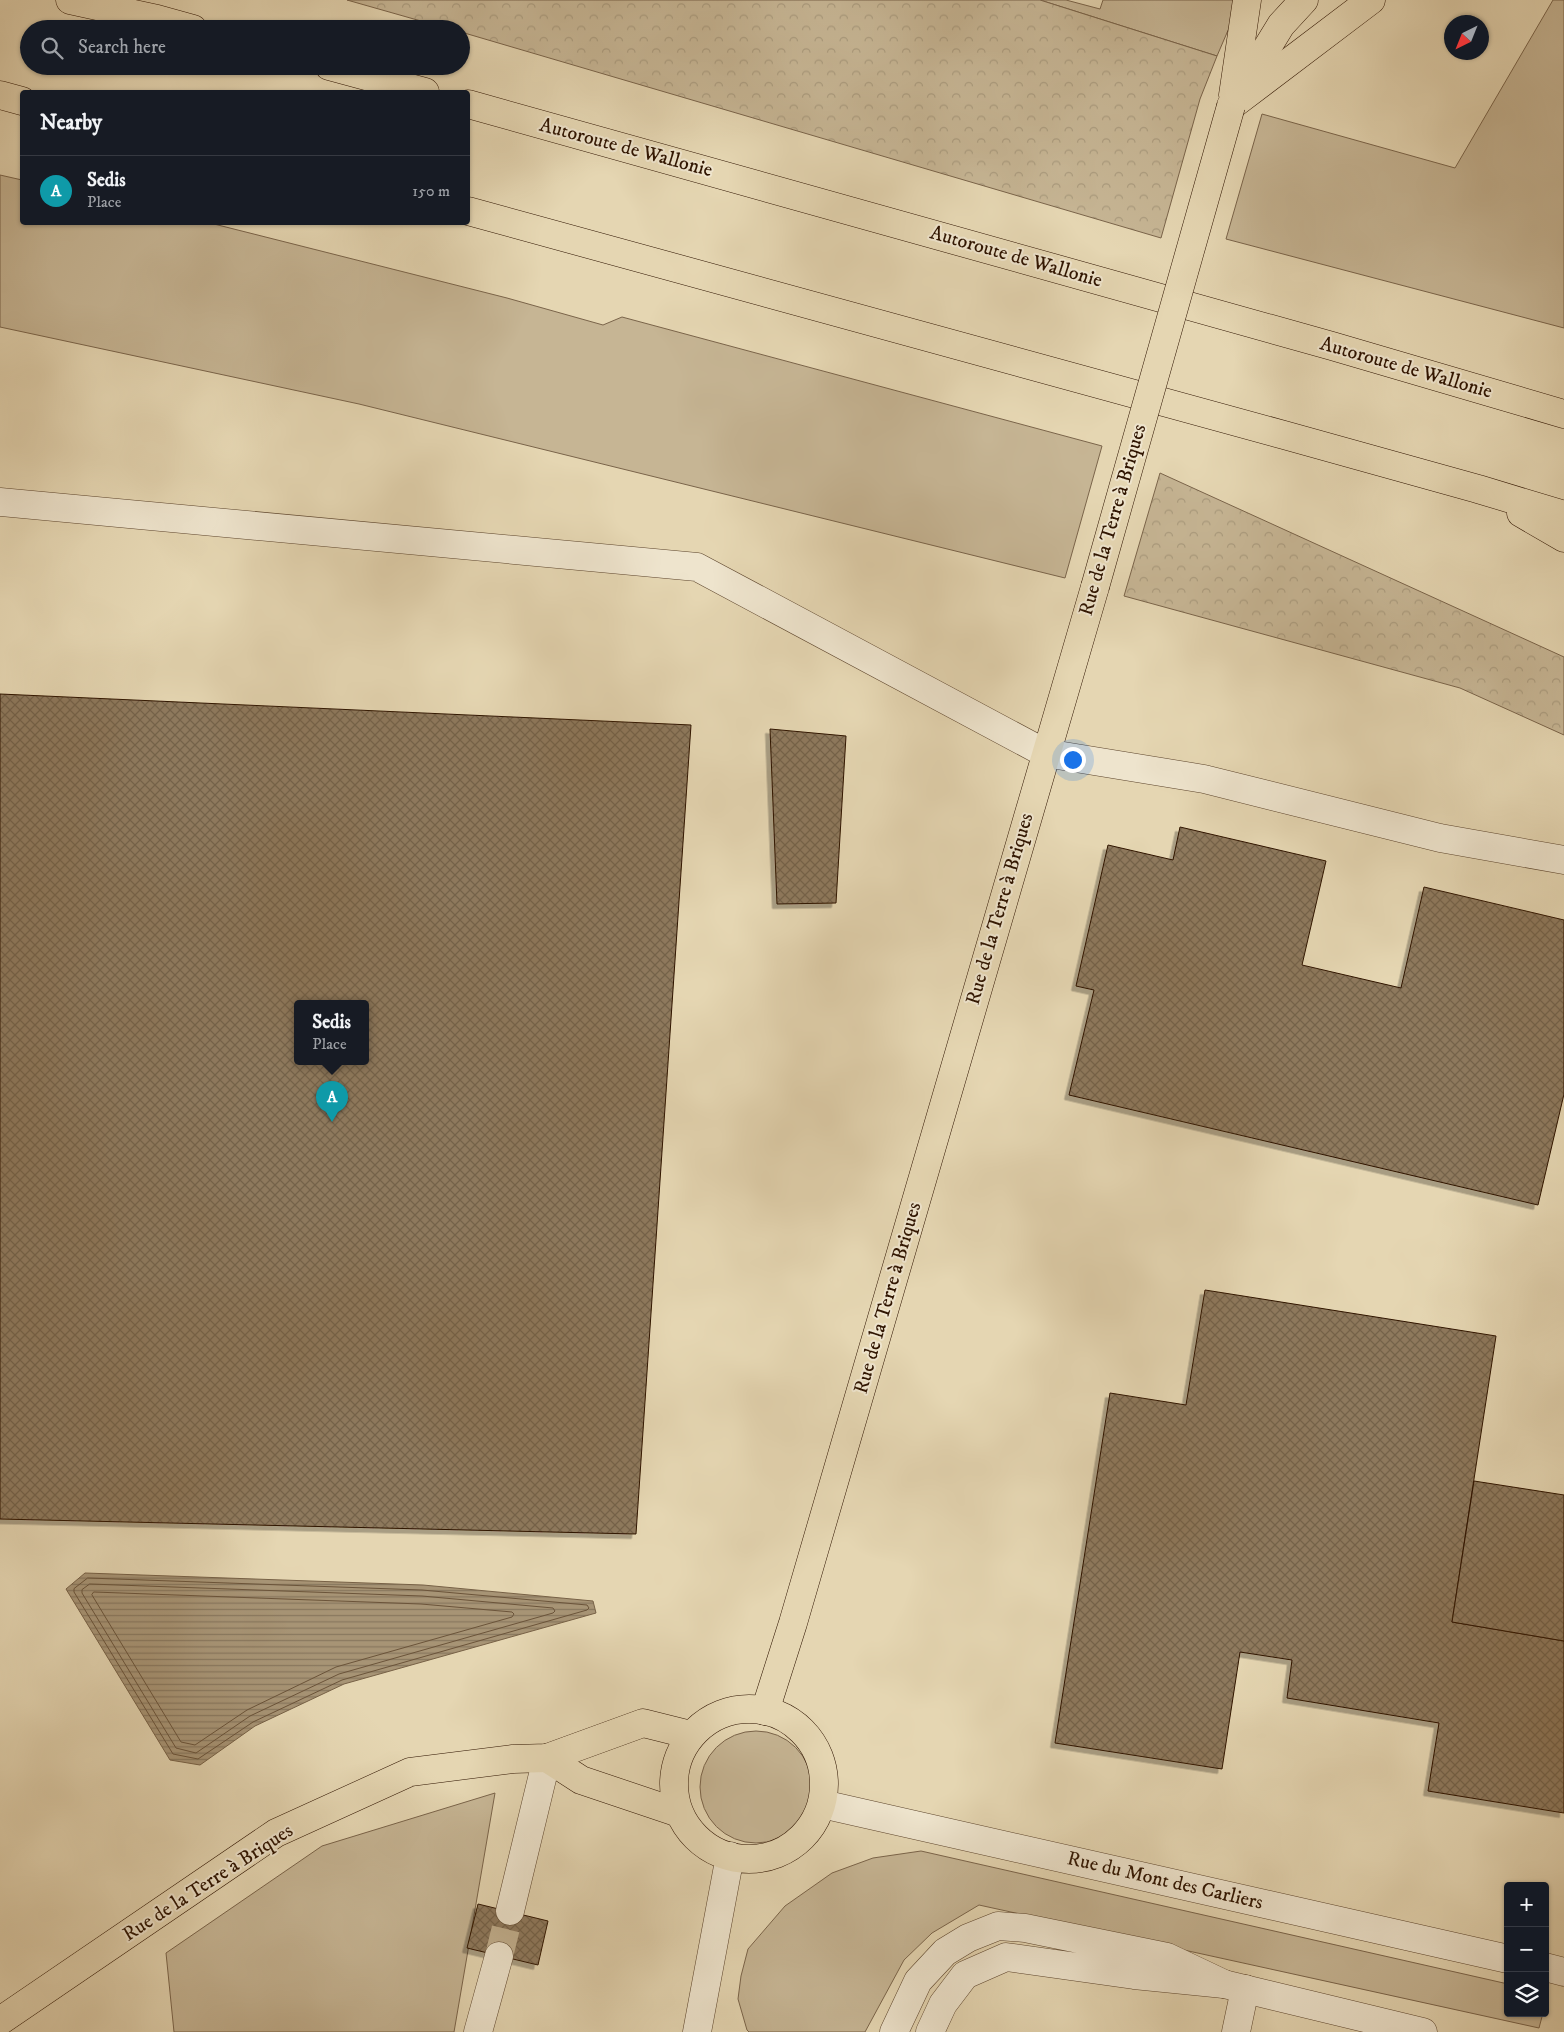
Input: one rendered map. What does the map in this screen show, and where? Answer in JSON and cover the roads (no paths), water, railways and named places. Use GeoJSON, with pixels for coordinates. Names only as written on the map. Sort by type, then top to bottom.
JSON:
{"type":"FeatureCollection","features":[{"type":"Feature","properties":{"kind":"main road"},"geometry":{"type":"LineString","coordinates":[[70,0],[161,20]]}},
{"type":"Feature","properties":{"kind":"main road"},"geometry":{"type":"LineString","coordinates":[[115,0],[157,19]]}},
{"type":"Feature","properties":{"kind":"main road","name":"Rue de la Terre à Briques"},"geometry":{"type":"LineString","coordinates":[[765,1711],[798,1604],[1095,587],[1231,106],[1247,0]]}},
{"type":"Feature","properties":{"kind":"main road","name":"Rue de la Terre à Briques"},"geometry":{"type":"LineString","coordinates":[[1231,106],[1281,25],[1304,0]]}},
{"type":"Feature","properties":{"kind":"main road"},"geometry":{"type":"LineString","coordinates":[[1231,106],[1371,0]]}},
{"type":"Feature","properties":{"kind":"main road"},"geometry":{"type":"LineString","coordinates":[[362,75],[418,90]]}},
{"type":"Feature","properties":{"kind":"main road"},"geometry":{"type":"LineString","coordinates":[[0,95],[20,100]]}},
{"type":"Feature","properties":{"kind":"main road","name":"Autoroute de Wallonie"},"geometry":{"type":"LineString","coordinates":[[470,105],[1256,325],[1564,414]]}},
{"type":"Feature","properties":{"kind":"main road"},"geometry":{"type":"LineString","coordinates":[[470,212],[1478,489],[1564,515]]}},
{"type":"Feature","properties":{"kind":"main road"},"geometry":{"type":"LineString","coordinates":[[1478,489],[1564,538]]}},
{"type":"Feature","properties":{"kind":"main road"},"geometry":{"type":"LineString","coordinates":[[744,1708],[765,1711],[785,1717],[805,1734],[819,1758],[824,1783],[822,1804],[816,1822],[801,1838],[780,1851],[751,1860],[730,1856],[707,1846],[690,1832],[679,1813],[673,1786],[677,1760],[691,1735],[711,1719],[744,1708]]}},
{"type":"Feature","properties":{"kind":"main road","name":"Rue de la Terre à Briques"},"geometry":{"type":"LineString","coordinates":[[0,2021],[276,1834],[410,1772],[513,1759],[547,1758],[643,1723],[691,1735]]}},
{"type":"Feature","properties":{"kind":"main road"},"geometry":{"type":"LineString","coordinates":[[547,1758],[581,1780],[679,1813]]}},
{"type":"Feature","properties":{"kind":"street"},"geometry":{"type":"LineString","coordinates":[[0,502],[697,567],[1045,753],[1204,779],[1440,838],[1564,860]]}},
{"type":"Feature","properties":{"kind":"street"},"geometry":{"type":"LineString","coordinates":[[510,1910],[547,1758]]}},
{"type":"Feature","properties":{"kind":"street","name":"Rue du Mont des Carliers"},"geometry":{"type":"LineString","coordinates":[[822,1804],[1504,1958]]}},
{"type":"Feature","properties":{"kind":"street"},"geometry":{"type":"LineString","coordinates":[[698,2032],[730,1856]]}},
{"type":"Feature","properties":{"kind":"street"},"geometry":{"type":"LineString","coordinates":[[894,2032],[918,1981],[945,1952],[968,1938],[998,1926],[1026,1928],[1167,1957],[1235,1987]]}},
{"type":"Feature","properties":{"kind":"street"},"geometry":{"type":"LineString","coordinates":[[478,2032],[499,1956]]}},
{"type":"Feature","properties":{"kind":"street"},"geometry":{"type":"LineString","coordinates":[[930,2032],[943,2004],[966,1975],[1006,1957],[1235,1987],[1423,2032]]}},
{"type":"Feature","properties":{"kind":"street"},"geometry":{"type":"LineString","coordinates":[[1549,1968],[1564,1972]]}},
{"type":"Feature","properties":{"kind":"street"},"geometry":{"type":"LineString","coordinates":[[1235,1987],[1236,2032]]}},
{"type":"Feature","properties":{"kind":"water"},"geometry":{"type":"Polygon","coordinates":[[[85,1573],[423,1585],[593,1601],[596,1613],[344,1684],[255,1726],[200,1765],[170,1760],[66,1589],[85,1573]]]}},
{"type":"Feature","properties":{"kind":"tunnel"},"geometry":{"type":"LineString","coordinates":[[499,1956],[510,1911]]}},
{"type":"Feature","properties":{"kind":"place","name":"Sedis"},"geometry":{"type":"Point","coordinates":[332,1122]}}]}
